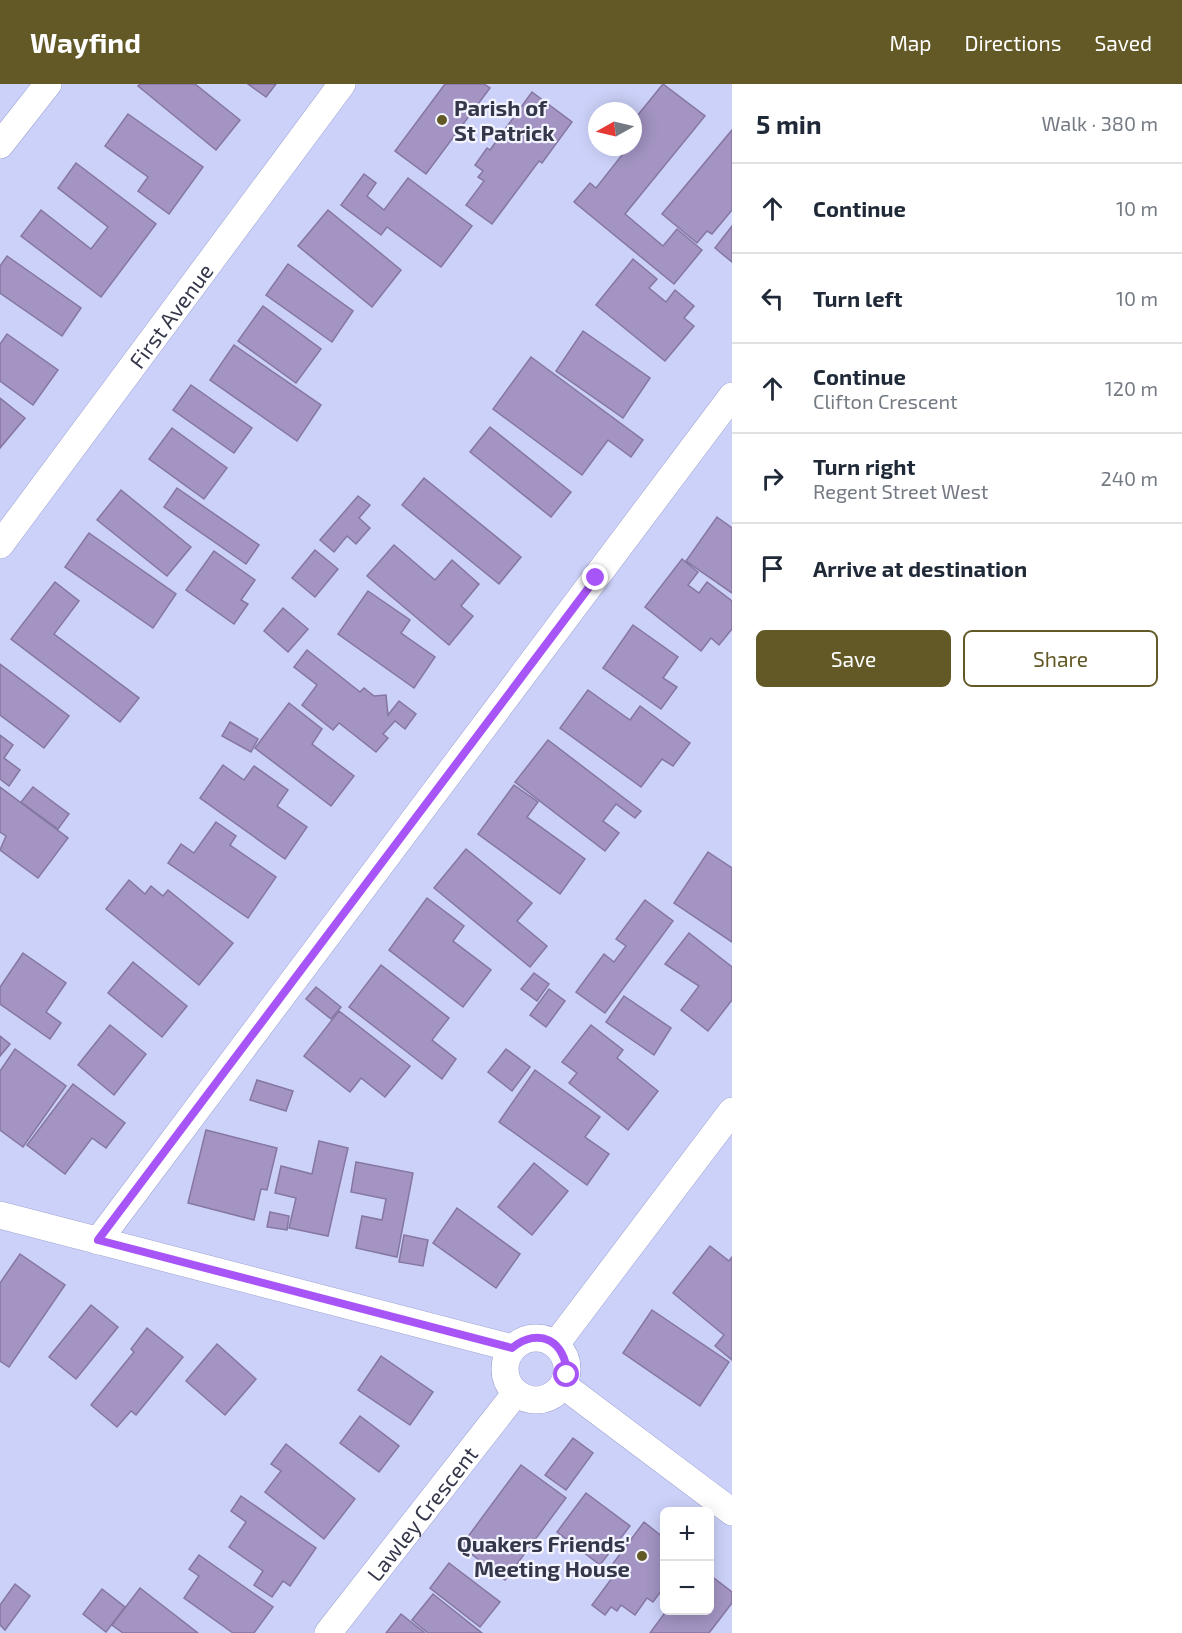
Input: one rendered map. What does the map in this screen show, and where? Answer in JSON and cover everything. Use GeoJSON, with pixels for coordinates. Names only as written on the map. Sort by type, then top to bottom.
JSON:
{"type":"FeatureCollection","features":[{"type":"Feature","properties":{"kind":"street"},"geometry":{"type":"LineString","coordinates":[[0,145],[48,84]]}},
{"type":"Feature","properties":{"kind":"street","name":"First Avenue"},"geometry":{"type":"LineString","coordinates":[[0,545],[342,84]]}},
{"type":"Feature","properties":{"kind":"street"},"geometry":{"type":"LineString","coordinates":[[98,1240],[732,396]]}},
{"type":"Feature","properties":{"kind":"street"},"geometry":{"type":"LineString","coordinates":[[556,1344],[732,1111]]}},
{"type":"Feature","properties":{"kind":"street"},"geometry":{"type":"LineString","coordinates":[[0,1215],[512,1348]]}},
{"type":"Feature","properties":{"kind":"street"},"geometry":{"type":"LineString","coordinates":[[533,1337],[556,1344],[567,1363],[567,1375],[563,1385],[546,1399],[525,1399],[515,1394],[504,1372],[505,1359],[512,1348],[521,1341],[533,1337]]}},
{"type":"Feature","properties":{"kind":"street"},"geometry":{"type":"LineString","coordinates":[[563,1385],[732,1512]]}},
{"type":"Feature","properties":{"kind":"street","name":"Lawley Crescent"},"geometry":{"type":"LineString","coordinates":[[328,1633],[515,1394]]}},
{"type":"Feature","properties":{"kind":"building"},"geometry":{"type":"Polygon","coordinates":[[[140,84],[195,84],[240,120],[216,150],[138,86],[140,84]]]}},
{"type":"Feature","properties":{"kind":"building"},"geometry":{"type":"Polygon","coordinates":[[[248,84],[276,84],[266,97],[248,84]]]}},
{"type":"Feature","properties":{"kind":"building","name":"Parish of St Patrick"},"geometry":{"type":"Polygon","coordinates":[[[445,84],[484,84],[490,88],[426,174],[395,151],[445,84]]]}},
{"type":"Feature","properties":{"kind":"building"},"geometry":{"type":"Polygon","coordinates":[[[663,84],[705,116],[625,214],[663,246],[677,229],[702,250],[674,284],[574,202],[590,183],[596,188],[621,156],[642,156],[642,110],[663,84]]]}},
{"type":"Feature","properties":{"kind":"building"},"geometry":{"type":"Polygon","coordinates":[[[532,92],[572,122],[542,163],[539,161],[492,224],[466,205],[484,181],[478,177],[483,171],[475,165],[487,148],[490,150],[532,92]]]}},
{"type":"Feature","properties":{"kind":"building"},"geometry":{"type":"Polygon","coordinates":[[[128,114],[203,167],[169,214],[138,191],[148,177],[105,146],[128,114]]]}},
{"type":"Feature","properties":{"kind":"building"},"geometry":{"type":"Polygon","coordinates":[[[732,130],[732,210],[712,234],[707,231],[697,243],[662,214],[732,130]]]}},
{"type":"Feature","properties":{"kind":"building"},"geometry":{"type":"Polygon","coordinates":[[[76,163],[156,224],[101,297],[21,236],[41,210],[91,249],[108,227],[58,188],[76,163]]]}},
{"type":"Feature","properties":{"kind":"building"},"geometry":{"type":"Polygon","coordinates":[[[364,174],[376,183],[367,196],[384,210],[408,178],[472,226],[441,267],[387,227],[381,235],[341,205],[364,174]]]}},
{"type":"Feature","properties":{"kind":"building"},"geometry":{"type":"Polygon","coordinates":[[[328,210],[401,270],[372,307],[298,246],[328,210]]]}},
{"type":"Feature","properties":{"kind":"building"},"geometry":{"type":"Polygon","coordinates":[[[732,226],[732,262],[715,248],[732,226]]]}},
{"type":"Feature","properties":{"kind":"building"},"geometry":{"type":"Polygon","coordinates":[[[7,256],[81,308],[62,336],[0,293],[0,266],[7,256]]]}},
{"type":"Feature","properties":{"kind":"building"},"geometry":{"type":"Polygon","coordinates":[[[633,259],[657,279],[649,288],[666,302],[675,290],[694,306],[684,318],[694,326],[665,361],[596,305],[633,259]]]}},
{"type":"Feature","properties":{"kind":"building"},"geometry":{"type":"Polygon","coordinates":[[[288,264],[353,311],[332,342],[266,295],[288,264]]]}},
{"type":"Feature","properties":{"kind":"building"},"geometry":{"type":"Polygon","coordinates":[[[263,306],[321,349],[296,383],[238,341],[263,306]]]}},
{"type":"Feature","properties":{"kind":"building"},"geometry":{"type":"Polygon","coordinates":[[[583,331],[650,378],[623,418],[556,371],[583,331]]]}},
{"type":"Feature","properties":{"kind":"building"},"geometry":{"type":"Polygon","coordinates":[[[7,334],[58,370],[33,405],[0,381],[0,344],[7,334]]]}},
{"type":"Feature","properties":{"kind":"building"},"geometry":{"type":"Polygon","coordinates":[[[234,345],[321,405],[297,441],[210,380],[234,345]]]}},
{"type":"Feature","properties":{"kind":"building"},"geometry":{"type":"Polygon","coordinates":[[[531,357],[643,440],[631,457],[608,440],[582,475],[493,409],[531,357]]]}},
{"type":"Feature","properties":{"kind":"building"},"geometry":{"type":"Polygon","coordinates":[[[191,385],[252,428],[234,453],[173,410],[191,385]]]}},
{"type":"Feature","properties":{"kind":"building"},"geometry":{"type":"Polygon","coordinates":[[[0,398],[25,418],[0,448],[0,398]]]}},
{"type":"Feature","properties":{"kind":"building"},"geometry":{"type":"Polygon","coordinates":[[[490,427],[571,492],[551,517],[470,452],[490,427]]]}},
{"type":"Feature","properties":{"kind":"building"},"geometry":{"type":"Polygon","coordinates":[[[172,428],[227,468],[204,499],[149,459],[172,428]]]}},
{"type":"Feature","properties":{"kind":"building"},"geometry":{"type":"Polygon","coordinates":[[[424,478],[521,557],[499,584],[402,505],[424,478]]]}},
{"type":"Feature","properties":{"kind":"building"},"geometry":{"type":"Polygon","coordinates":[[[177,488],[259,545],[246,564],[164,507],[177,488]]]}},
{"type":"Feature","properties":{"kind":"building"},"geometry":{"type":"Polygon","coordinates":[[[121,490],[191,547],[167,576],[97,520],[121,490]]]}},
{"type":"Feature","properties":{"kind":"building"},"geometry":{"type":"Polygon","coordinates":[[[358,496],[370,505],[359,518],[370,528],[356,544],[347,536],[334,552],[320,540],[358,496]]]}},
{"type":"Feature","properties":{"kind":"building"},"geometry":{"type":"Polygon","coordinates":[[[717,517],[732,528],[732,593],[686,561],[717,517]]]}},
{"type":"Feature","properties":{"kind":"building"},"geometry":{"type":"Polygon","coordinates":[[[89,533],[176,594],[153,628],[65,567],[89,533]]]}},
{"type":"Feature","properties":{"kind":"building"},"geometry":{"type":"Polygon","coordinates":[[[394,545],[435,580],[452,560],[479,584],[461,606],[473,616],[449,645],[367,576],[394,545]]]}},
{"type":"Feature","properties":{"kind":"building"},"geometry":{"type":"Polygon","coordinates":[[[315,550],[338,569],[315,597],[292,578],[315,550]]]}},
{"type":"Feature","properties":{"kind":"building"},"geometry":{"type":"Polygon","coordinates":[[[214,551],[255,580],[241,600],[248,604],[234,624],[186,590],[214,551]]]}},
{"type":"Feature","properties":{"kind":"building"},"geometry":{"type":"Polygon","coordinates":[[[682,559],[698,572],[688,585],[699,593],[707,582],[732,601],[732,629],[719,645],[711,638],[701,651],[645,607],[682,559]]]}},
{"type":"Feature","properties":{"kind":"building"},"geometry":{"type":"Polygon","coordinates":[[[55,582],[79,601],[54,634],[139,698],[120,722],[11,639],[55,582]]]}},
{"type":"Feature","properties":{"kind":"building"},"geometry":{"type":"Polygon","coordinates":[[[368,591],[410,620],[401,633],[435,657],[414,688],[338,634],[368,591]]]}},
{"type":"Feature","properties":{"kind":"building"},"geometry":{"type":"Polygon","coordinates":[[[283,608],[308,629],[288,652],[264,631],[283,608]]]}},
{"type":"Feature","properties":{"kind":"building"},"geometry":{"type":"Polygon","coordinates":[[[633,625],[678,657],[663,678],[677,687],[661,709],[603,668],[633,625]]]}},
{"type":"Feature","properties":{"kind":"building"},"geometry":{"type":"Polygon","coordinates":[[[307,650],[360,692],[364,688],[374,696],[386,695],[388,715],[399,701],[416,714],[405,729],[395,721],[383,734],[388,738],[376,752],[339,723],[333,730],[302,705],[317,685],[294,667],[307,650]]]}},
{"type":"Feature","properties":{"kind":"building"},"geometry":{"type":"Polygon","coordinates":[[[0,664],[69,716],[44,748],[0,715],[0,664]]]}},
{"type":"Feature","properties":{"kind":"building"},"geometry":{"type":"Polygon","coordinates":[[[588,690],[630,720],[640,706],[690,743],[673,766],[662,759],[641,787],[560,728],[588,690]]]}},
{"type":"Feature","properties":{"kind":"building"},"geometry":{"type":"Polygon","coordinates":[[[289,703],[322,729],[312,744],[354,776],[331,806],[255,748],[289,703]]]}},
{"type":"Feature","properties":{"kind":"building"},"geometry":{"type":"Polygon","coordinates":[[[230,722],[258,739],[251,752],[222,736],[230,722]]]}},
{"type":"Feature","properties":{"kind":"building"},"geometry":{"type":"Polygon","coordinates":[[[0,735],[13,745],[4,758],[20,770],[9,786],[0,779],[0,735]]]}},
{"type":"Feature","properties":{"kind":"building"},"geometry":{"type":"Polygon","coordinates":[[[548,740],[641,811],[635,818],[616,804],[603,821],[619,833],[605,851],[515,782],[548,740]]]}},
{"type":"Feature","properties":{"kind":"building"},"geometry":{"type":"Polygon","coordinates":[[[223,765],[244,780],[254,766],[288,790],[277,806],[307,827],[285,859],[200,798],[223,765]]]}},
{"type":"Feature","properties":{"kind":"building"},"geometry":{"type":"Polygon","coordinates":[[[514,785],[538,802],[527,817],[585,859],[560,894],[478,834],[514,785]]]}},
{"type":"Feature","properties":{"kind":"building"},"geometry":{"type":"Polygon","coordinates":[[[0,787],[68,838],[38,878],[0,850],[6,836],[0,832],[0,787]]]}},
{"type":"Feature","properties":{"kind":"building"},"geometry":{"type":"Polygon","coordinates":[[[33,787],[69,814],[58,829],[21,802],[33,787]]]}},
{"type":"Feature","properties":{"kind":"building"},"geometry":{"type":"Polygon","coordinates":[[[216,822],[236,836],[230,845],[276,877],[248,918],[168,863],[181,844],[194,853],[216,822]]]}},
{"type":"Feature","properties":{"kind":"building"},"geometry":{"type":"Polygon","coordinates":[[[466,849],[532,903],[517,921],[547,946],[530,967],[434,888],[466,849]]]}},
{"type":"Feature","properties":{"kind":"building"},"geometry":{"type":"Polygon","coordinates":[[[708,852],[732,868],[732,942],[674,903],[708,852]]]}},
{"type":"Feature","properties":{"kind":"building"},"geometry":{"type":"Polygon","coordinates":[[[129,880],[145,894],[151,886],[163,896],[168,890],[233,943],[199,985],[106,909],[129,880]]]}},
{"type":"Feature","properties":{"kind":"building"},"geometry":{"type":"Polygon","coordinates":[[[427,898],[464,926],[453,941],[491,970],[463,1007],[389,950],[427,898]]]}},
{"type":"Feature","properties":{"kind":"building"},"geometry":{"type":"Polygon","coordinates":[[[645,900],[673,921],[605,1013],[576,992],[604,954],[614,962],[626,946],[616,939],[645,900]]]}},
{"type":"Feature","properties":{"kind":"building"},"geometry":{"type":"Polygon","coordinates":[[[689,933],[732,967],[732,1000],[708,1031],[681,1010],[699,986],[665,964],[689,933]]]}},
{"type":"Feature","properties":{"kind":"building"},"geometry":{"type":"Polygon","coordinates":[[[23,953],[66,983],[46,1012],[61,1023],[50,1039],[0,1004],[0,987],[23,953]]]}},
{"type":"Feature","properties":{"kind":"building"},"geometry":{"type":"Polygon","coordinates":[[[133,962],[187,1006],[162,1037],[108,993],[133,962]]]}},
{"type":"Feature","properties":{"kind":"building"},"geometry":{"type":"Polygon","coordinates":[[[381,965],[449,1018],[432,1040],[456,1059],[442,1079],[349,1007],[381,965]]]}},
{"type":"Feature","properties":{"kind":"building"},"geometry":{"type":"Polygon","coordinates":[[[534,973],[549,984],[537,1001],[521,989],[534,973]]]}},
{"type":"Feature","properties":{"kind":"building"},"geometry":{"type":"Polygon","coordinates":[[[316,987],[341,1007],[331,1019],[306,999],[316,987]]]}},
{"type":"Feature","properties":{"kind":"building"},"geometry":{"type":"Polygon","coordinates":[[[549,989],[565,1001],[546,1027],[530,1015],[549,989]]]}},
{"type":"Feature","properties":{"kind":"building"},"geometry":{"type":"Polygon","coordinates":[[[624,996],[671,1028],[654,1055],[606,1022],[624,996]]]}},
{"type":"Feature","properties":{"kind":"building"},"geometry":{"type":"Polygon","coordinates":[[[339,1011],[410,1066],[385,1097],[361,1078],[350,1092],[304,1056],[339,1011]]]}},
{"type":"Feature","properties":{"kind":"building"},"geometry":{"type":"Polygon","coordinates":[[[110,1025],[146,1054],[114,1095],[78,1065],[110,1025]]]}},
{"type":"Feature","properties":{"kind":"building"},"geometry":{"type":"Polygon","coordinates":[[[591,1025],[623,1050],[617,1058],[658,1091],[628,1130],[569,1083],[577,1073],[562,1062],[591,1025]]]}},
{"type":"Feature","properties":{"kind":"building"},"geometry":{"type":"Polygon","coordinates":[[[0,1036],[10,1044],[0,1056],[0,1036]]]}},
{"type":"Feature","properties":{"kind":"building"},"geometry":{"type":"Polygon","coordinates":[[[15,1049],[66,1086],[23,1147],[0,1130],[0,1071],[15,1049]]]}},
{"type":"Feature","properties":{"kind":"building"},"geometry":{"type":"Polygon","coordinates":[[[506,1049],[530,1067],[512,1091],[488,1072],[506,1049]]]}},
{"type":"Feature","properties":{"kind":"building"},"geometry":{"type":"Polygon","coordinates":[[[535,1070],[600,1117],[585,1137],[609,1154],[587,1185],[499,1122],[535,1070]]]}},
{"type":"Feature","properties":{"kind":"building"},"geometry":{"type":"Polygon","coordinates":[[[257,1080],[293,1091],[286,1111],[250,1100],[257,1080]]]}},
{"type":"Feature","properties":{"kind":"building"},"geometry":{"type":"Polygon","coordinates":[[[73,1084],[125,1123],[106,1148],[92,1138],[65,1174],[27,1145],[73,1084]]]}},
{"type":"Feature","properties":{"kind":"building"},"geometry":{"type":"Polygon","coordinates":[[[206,1130],[277,1148],[267,1190],[261,1189],[254,1220],[188,1203],[206,1130]]]}},
{"type":"Feature","properties":{"kind":"building"},"geometry":{"type":"Polygon","coordinates":[[[319,1141],[348,1148],[328,1236],[289,1228],[296,1198],[275,1193],[281,1166],[312,1174],[319,1141]]]}},
{"type":"Feature","properties":{"kind":"building"},"geometry":{"type":"Polygon","coordinates":[[[356,1162],[413,1173],[397,1257],[356,1248],[362,1216],[382,1220],[386,1199],[351,1192],[356,1162]]]}},
{"type":"Feature","properties":{"kind":"building"},"geometry":{"type":"Polygon","coordinates":[[[534,1163],[568,1191],[532,1235],[498,1207],[534,1163]]]}},
{"type":"Feature","properties":{"kind":"building"},"geometry":{"type":"Polygon","coordinates":[[[457,1208],[520,1254],[496,1288],[433,1243],[457,1208]]]}},
{"type":"Feature","properties":{"kind":"building"},"geometry":{"type":"Polygon","coordinates":[[[270,1212],[289,1216],[287,1230],[267,1227],[270,1212]]]}},
{"type":"Feature","properties":{"kind":"building"},"geometry":{"type":"Polygon","coordinates":[[[404,1235],[428,1240],[423,1266],[399,1262],[404,1235]]]}},
{"type":"Feature","properties":{"kind":"building"},"geometry":{"type":"Polygon","coordinates":[[[710,1246],[729,1261],[732,1257],[732,1360],[715,1346],[724,1335],[673,1293],[710,1246]]]}},
{"type":"Feature","properties":{"kind":"building"},"geometry":{"type":"Polygon","coordinates":[[[20,1254],[65,1285],[9,1367],[0,1361],[0,1283],[20,1254]]]}},
{"type":"Feature","properties":{"kind":"building"},"geometry":{"type":"Polygon","coordinates":[[[91,1305],[118,1327],[76,1379],[49,1357],[91,1305]]]}},
{"type":"Feature","properties":{"kind":"building"},"geometry":{"type":"Polygon","coordinates":[[[652,1310],[729,1362],[700,1406],[623,1353],[652,1310]]]}},
{"type":"Feature","properties":{"kind":"building"},"geometry":{"type":"Polygon","coordinates":[[[147,1328],[183,1357],[136,1415],[131,1411],[117,1427],[91,1405],[134,1352],[131,1349],[147,1328]]]}},
{"type":"Feature","properties":{"kind":"building"},"geometry":{"type":"Polygon","coordinates":[[[217,1344],[256,1379],[225,1415],[186,1381],[217,1344]]]}},
{"type":"Feature","properties":{"kind":"building"},"geometry":{"type":"Polygon","coordinates":[[[381,1356],[433,1392],[410,1425],[358,1390],[381,1356]]]}},
{"type":"Feature","properties":{"kind":"building"},"geometry":{"type":"Polygon","coordinates":[[[360,1416],[399,1446],[379,1472],[340,1443],[360,1416]]]}},
{"type":"Feature","properties":{"kind":"building"},"geometry":{"type":"Polygon","coordinates":[[[573,1438],[593,1453],[566,1490],[545,1475],[573,1438]]]}},
{"type":"Feature","properties":{"kind":"building"},"geometry":{"type":"Polygon","coordinates":[[[286,1444],[355,1499],[324,1539],[265,1492],[281,1471],[271,1464],[286,1444]]]}},
{"type":"Feature","properties":{"kind":"building"},"geometry":{"type":"Polygon","coordinates":[[[521,1465],[566,1498],[505,1580],[461,1546],[521,1465]]]}},
{"type":"Feature","properties":{"kind":"building"},"geometry":{"type":"Polygon","coordinates":[[[586,1493],[630,1526],[600,1565],[557,1532],[586,1493]]]}},
{"type":"Feature","properties":{"kind":"building"},"geometry":{"type":"Polygon","coordinates":[[[241,1496],[316,1548],[290,1586],[283,1581],[272,1597],[254,1585],[263,1571],[229,1547],[246,1522],[231,1511],[241,1496]]]}},
{"type":"Feature","properties":{"kind":"building","name":"Quakers Friends' Meeting House"},"geometry":{"type":"Polygon","coordinates":[[[644,1522],[660,1535],[660,1592],[653,1602],[647,1598],[635,1615],[621,1605],[617,1611],[611,1607],[605,1615],[592,1605],[612,1578],[606,1573],[644,1522]]]}},
{"type":"Feature","properties":{"kind":"building"},"geometry":{"type":"Polygon","coordinates":[[[199,1555],[273,1607],[254,1633],[233,1633],[184,1598],[199,1576],[189,1569],[199,1555]]]}},
{"type":"Feature","properties":{"kind":"building"},"geometry":{"type":"Polygon","coordinates":[[[449,1563],[500,1602],[480,1627],[430,1588],[449,1563]]]}},
{"type":"Feature","properties":{"kind":"building"},"geometry":{"type":"Polygon","coordinates":[[[714,1578],[732,1592],[732,1603],[709,1633],[650,1633],[663,1615],[714,1615],[714,1578]]]}},
{"type":"Feature","properties":{"kind":"building"},"geometry":{"type":"Polygon","coordinates":[[[15,1584],[30,1596],[5,1630],[0,1625],[0,1605],[15,1584]]]}},
{"type":"Feature","properties":{"kind":"building"},"geometry":{"type":"Polygon","coordinates":[[[140,1588],[198,1633],[123,1633],[112,1625],[140,1588]]]}},
{"type":"Feature","properties":{"kind":"building"},"geometry":{"type":"Polygon","coordinates":[[[102,1589],[125,1607],[106,1632],[83,1614],[102,1589]]]}},
{"type":"Feature","properties":{"kind":"building"},"geometry":{"type":"Polygon","coordinates":[[[433,1594],[482,1633],[428,1633],[412,1620],[433,1594]]]}},
{"type":"Feature","properties":{"kind":"building"},"geometry":{"type":"Polygon","coordinates":[[[401,1614],[425,1633],[386,1633],[401,1614]]]}},
{"type":"Feature","properties":{"kind":"place","name":"Parish of St Patrick"},"geometry":{"type":"Point","coordinates":[442,120]}},
{"type":"Feature","properties":{"kind":"place","name":"Quakers Friends' Meeting House"},"geometry":{"type":"Point","coordinates":[642,1556]}},
{"type":"Feature","properties":{"kind":"route"},"geometry":{"type":"LineString","coordinates":[[567,1375],[567,1363],[563,1353],[556,1344],[545,1339],[533,1337],[521,1341],[512,1348],[98,1240],[596,578]]}}]}
